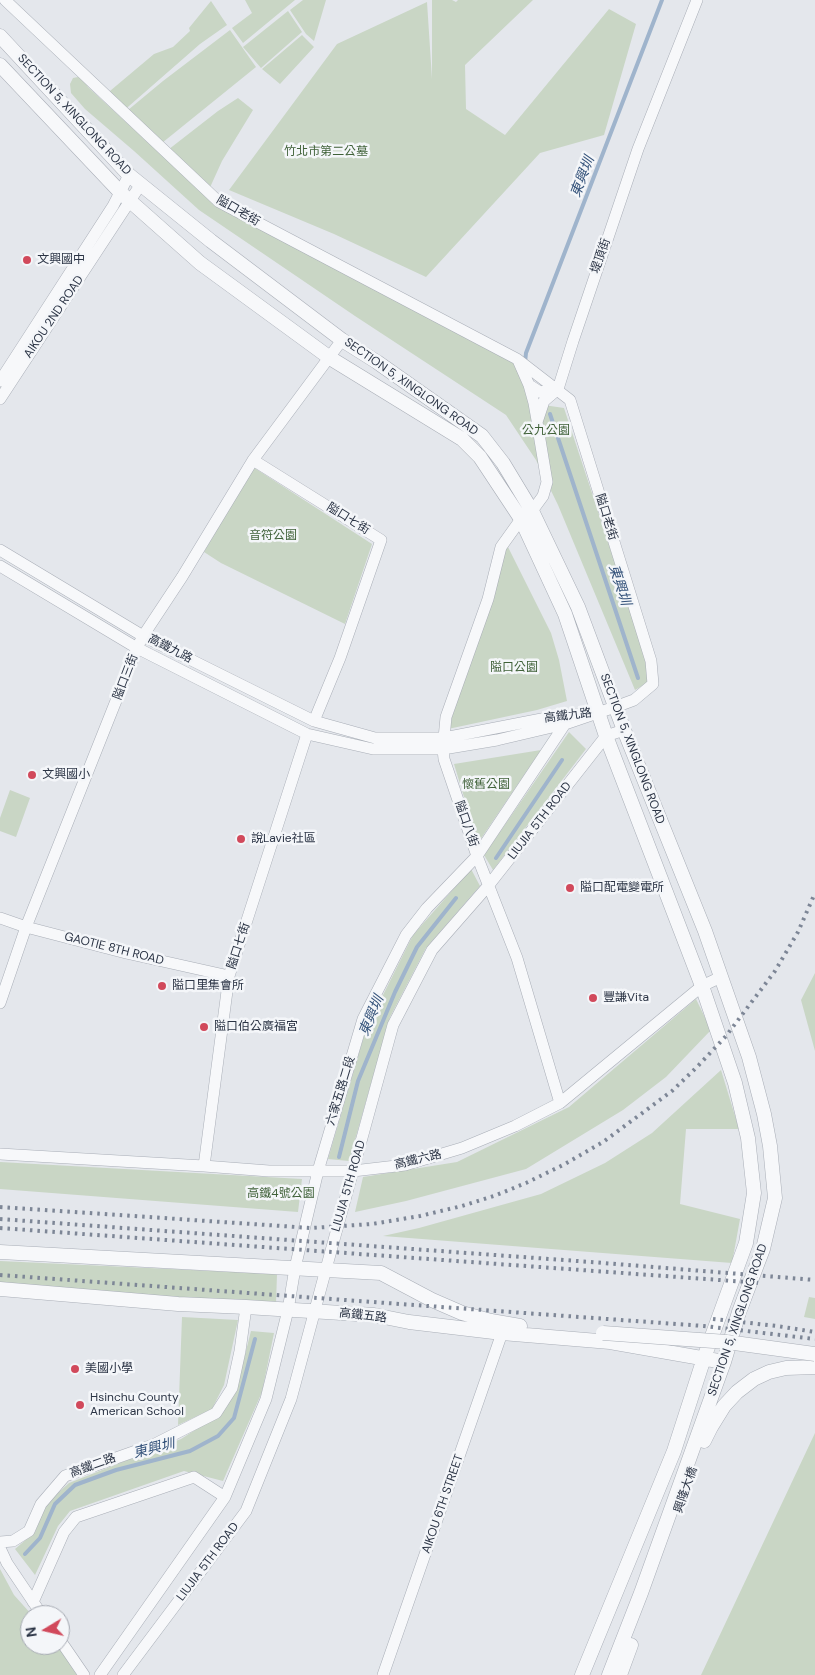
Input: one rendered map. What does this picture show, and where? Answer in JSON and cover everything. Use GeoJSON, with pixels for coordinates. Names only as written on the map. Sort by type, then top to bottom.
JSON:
{"type":"FeatureCollection","features":[{"type":"Feature","properties":{"kind":"street","name":"隘口老街"},"geometry":{"type":"LineString","coordinates":[[5,0],[219,202],[517,359],[570,400],[651,661],[653,684],[632,701],[598,712]]}},
{"type":"Feature","properties":{"kind":"street","name":"堤頂街"},"geometry":{"type":"LineString","coordinates":[[526,515],[543,496],[547,482],[537,422],[544,400],[558,389],[572,341],[638,149],[697,0]]}},
{"type":"Feature","properties":{"kind":"street","name":"SECTION 5, XINGLONG ROAD"},"geometry":{"type":"LineString","coordinates":[[0,36],[128,175],[211,242],[342,340],[378,362],[482,436],[503,463],[566,614],[606,736],[702,986],[735,1083],[748,1138],[754,1193],[746,1243],[704,1358],[674,1452],[582,1675]]}},
{"type":"Feature","properties":{"kind":"street","name":"SECTION 5, XINGLONG ROAD"},"geometry":{"type":"LineString","coordinates":[[0,65],[125,197],[200,263],[330,358],[462,439],[480,457],[526,515],[578,607],[624,730],[705,931],[749,1057],[764,1114],[770,1146],[774,1198],[763,1249],[724,1362],[641,1593],[609,1675]]}},
{"type":"Feature","properties":{"kind":"street","name":"AIKOU 2ND ROAD"},"geometry":{"type":"LineString","coordinates":[[0,399],[125,197],[128,175]]}},
{"type":"Feature","properties":{"kind":"street","name":"AIKOU 2ND ROAD"},"geometry":{"type":"LineString","coordinates":[[0,381],[125,197],[141,184]]}},
{"type":"Feature","properties":{"kind":"street","name":"隘口三街"},"geometry":{"type":"LineString","coordinates":[[0,1003],[26,927],[143,636],[182,577],[253,460],[342,340]]}},
{"type":"Feature","properties":{"kind":"street"},"geometry":{"type":"LineString","coordinates":[[517,359],[529,385],[537,422]]}},
{"type":"Feature","properties":{"kind":"street"},"geometry":{"type":"LineString","coordinates":[[529,385],[540,392],[558,389]]}},
{"type":"Feature","properties":{"kind":"street","name":"隘口七街"},"geometry":{"type":"LineString","coordinates":[[253,460],[381,540],[340,658],[314,721]]}},
{"type":"Feature","properties":{"kind":"street","name":"隘口八街"},"geometry":{"type":"LineString","coordinates":[[526,515],[501,547],[488,599],[446,718],[443,744],[444,759],[477,856],[517,958],[560,1103]]}},
{"type":"Feature","properties":{"kind":"street","name":"高鐵九路"},"geometry":{"type":"LineString","coordinates":[[0,550],[143,636],[314,721],[376,738],[443,744],[557,716],[598,712]]}},
{"type":"Feature","properties":{"kind":"street","name":"高鐵九路"},"geometry":{"type":"LineString","coordinates":[[0,566],[137,648],[307,734],[373,749],[497,740],[565,724],[598,712]]}},
{"type":"Feature","properties":{"kind":"street","name":"六家五路二段"},"geometry":{"type":"LineString","coordinates":[[288,1310],[295,1268],[318,1171],[363,1019],[406,935],[427,908],[477,856],[565,724]]}},
{"type":"Feature","properties":{"kind":"street"},"geometry":{"type":"LineString","coordinates":[[606,736],[624,730]]}},
{"type":"Feature","properties":{"kind":"street","name":"隘口七街"},"geometry":{"type":"LineString","coordinates":[[204,1166],[230,976],[307,734]]}},
{"type":"Feature","properties":{"kind":"street","name":"LIUJIA 5TH ROAD"},"geometry":{"type":"LineString","coordinates":[[123,1675],[246,1510],[292,1399],[393,1025],[432,950],[488,886],[606,736]]}},
{"type":"Feature","properties":{"kind":"street","name":"GAOTIE 8TH ROAD"},"geometry":{"type":"LineString","coordinates":[[0,918],[26,927],[126,953],[230,976]]}},
{"type":"Feature","properties":{"kind":"street","name":"高鐵六路"},"geometry":{"type":"LineString","coordinates":[[0,1154],[270,1171],[353,1171],[405,1165],[462,1148],[515,1126],[560,1103],[702,986],[721,977]]}},
{"type":"Feature","properties":{"kind":"street","name":"高鐵五路"},"geometry":{"type":"LineString","coordinates":[[0,1252],[326,1269],[381,1274],[402,1286],[462,1313],[508,1329]]}},
{"type":"Feature","properties":{"kind":"street","name":"高鐵五路"},"geometry":{"type":"LineString","coordinates":[[0,1289],[178,1304],[246,1306],[374,1315],[409,1322],[508,1329],[610,1342],[724,1362]]}},
{"type":"Feature","properties":{"kind":"street","name":"高鐵二路"},"geometry":{"type":"LineString","coordinates":[[0,1542],[13,1541],[29,1530],[41,1504],[65,1476],[154,1445],[216,1413],[232,1388],[240,1351],[246,1306]]}},
{"type":"Feature","properties":{"kind":"street","name":"LIUJIA 5TH ROAD"},"geometry":{"type":"LineString","coordinates":[[100,1675],[225,1497],[266,1399],[288,1310]]}},
{"type":"Feature","properties":{"kind":"street"},"geometry":{"type":"LineString","coordinates":[[508,1329],[603,1333],[727,1342],[815,1354]]}},
{"type":"Feature","properties":{"kind":"street","name":"AIKOU 6TH STREET"},"geometry":{"type":"LineString","coordinates":[[383,1675],[508,1329]]}},
{"type":"Feature","properties":{"kind":"street","name":"興隆大橋"},"geometry":{"type":"LineString","coordinates":[[620,1675],[699,1453],[711,1427],[724,1406],[737,1392],[754,1379],[769,1372],[786,1368],[815,1367]]}},
{"type":"Feature","properties":{"kind":"street"},"geometry":{"type":"LineString","coordinates":[[32,1602],[64,1532],[76,1517],[194,1477],[225,1497]]}},
{"type":"Feature","properties":{"kind":"street"},"geometry":{"type":"LineString","coordinates":[[0,1548],[7,1563],[34,1605]]}},
{"type":"Feature","properties":{"kind":"street"},"geometry":{"type":"LineString","coordinates":[[70,1655],[84,1675]]}},
{"type":"Feature","properties":{"kind":"green space"},"geometry":{"type":"Polygon","coordinates":[[[245,0],[295,0],[243,43],[232,28],[252,13],[245,0]]]}},
{"type":"Feature","properties":{"kind":"green space"},"geometry":{"type":"Polygon","coordinates":[[[303,0],[326,0],[314,41],[306,34],[290,10],[303,0]]]}},
{"type":"Feature","properties":{"kind":"green space","name":"竹北市第二公墓"},"geometry":{"type":"Polygon","coordinates":[[[432,0],[452,0],[456,2],[458,0],[533,0],[465,65],[466,109],[505,135],[609,9],[636,24],[604,135],[540,153],[426,277],[334,234],[229,190],[337,44],[427,2],[432,79],[432,0]]]}},
{"type":"Feature","properties":{"kind":"green space"},"geometry":{"type":"Polygon","coordinates":[[[211,1],[227,25],[200,44],[121,113],[104,96],[154,54],[173,47],[190,31],[189,28],[211,1]]]}},
{"type":"Feature","properties":{"kind":"green space"},"geometry":{"type":"Polygon","coordinates":[[[288,11],[302,32],[261,68],[243,47],[288,11]]]}},
{"type":"Feature","properties":{"kind":"green space"},"geometry":{"type":"Polygon","coordinates":[[[230,30],[256,67],[157,147],[122,115],[230,30]]]}},
{"type":"Feature","properties":{"kind":"green space"},"geometry":{"type":"Polygon","coordinates":[[[302,35],[314,47],[280,84],[262,69],[302,35]]]}},
{"type":"Feature","properties":{"kind":"green space","name":"公九公園"},"geometry":{"type":"Polygon","coordinates":[[[78,77],[84,80],[88,87],[218,207],[516,363],[530,403],[564,408],[647,660],[649,682],[635,690],[558,505],[536,460],[506,415],[355,316],[199,210],[85,109],[71,93],[70,84],[73,78],[78,77]]]}},
{"type":"Feature","properties":{"kind":"green space"},"geometry":{"type":"Polygon","coordinates":[[[238,98],[253,110],[222,161],[207,194],[164,153],[238,98]]]}},
{"type":"Feature","properties":{"kind":"green space","name":"音符公園"},"geometry":{"type":"Polygon","coordinates":[[[253,467],[372,544],[345,624],[221,563],[204,552],[253,467]]]}},
{"type":"Feature","properties":{"kind":"green space","name":"隘口公園"},"geometry":{"type":"Polygon","coordinates":[[[505,541],[551,633],[559,660],[567,701],[537,710],[448,729],[505,541]]]}},
{"type":"Feature","properties":{"kind":"green space"},"geometry":{"type":"Polygon","coordinates":[[[569,732],[586,749],[493,870],[484,855],[569,732]]]}},
{"type":"Feature","properties":{"kind":"green space","name":"懷舊公園"},"geometry":{"type":"Polygon","coordinates":[[[541,750],[478,843],[454,764],[541,750]]]}},
{"type":"Feature","properties":{"kind":"green space"},"geometry":{"type":"Polygon","coordinates":[[[10,790],[30,798],[16,837],[0,831],[0,818],[10,790]]]}},
{"type":"Feature","properties":{"kind":"green space"},"geometry":{"type":"Polygon","coordinates":[[[471,869],[480,886],[426,948],[390,1017],[349,1161],[328,1159],[366,1029],[413,935],[471,869]]]}},
{"type":"Feature","properties":{"kind":"green space"},"geometry":{"type":"Polygon","coordinates":[[[815,973],[815,1051],[801,1000],[815,973]]]}},
{"type":"Feature","properties":{"kind":"green space"},"geometry":{"type":"Polygon","coordinates":[[[696,999],[711,1030],[666,1077],[623,1110],[526,1169],[406,1201],[355,1212],[363,1177],[457,1162],[569,1107],[696,999]]]}},
{"type":"Feature","properties":{"kind":"green space"},"geometry":{"type":"Polygon","coordinates":[[[721,1070],[739,1129],[686,1129],[680,1204],[740,1219],[732,1263],[383,1236],[419,1228],[541,1194],[605,1163],[652,1133],[721,1070]]]}},
{"type":"Feature","properties":{"kind":"green space","name":"高鐵4號公園"},"geometry":{"type":"Polygon","coordinates":[[[0,1162],[302,1179],[298,1212],[0,1189],[0,1162]]]}},
{"type":"Feature","properties":{"kind":"green space"},"geometry":{"type":"Polygon","coordinates":[[[0,1261],[277,1274],[276,1304],[0,1285],[0,1261]]]}},
{"type":"Feature","properties":{"kind":"green space"},"geometry":{"type":"Polygon","coordinates":[[[809,1297],[815,1298],[815,1319],[804,1317],[809,1297]]]}},
{"type":"Feature","properties":{"kind":"green space"},"geometry":{"type":"Polygon","coordinates":[[[182,1317],[238,1320],[224,1385],[212,1409],[178,1425],[182,1317]]]}},
{"type":"Feature","properties":{"kind":"green space"},"geometry":{"type":"Polygon","coordinates":[[[251,1331],[274,1333],[262,1392],[223,1481],[184,1471],[70,1511],[58,1526],[35,1575],[15,1549],[35,1532],[46,1504],[69,1483],[181,1439],[217,1416],[236,1390],[251,1331]]]}},
{"type":"Feature","properties":{"kind":"green space"},"geometry":{"type":"Polygon","coordinates":[[[815,1433],[815,1675],[701,1675],[815,1433]]]}},
{"type":"Feature","properties":{"kind":"green space"},"geometry":{"type":"Polygon","coordinates":[[[0,1569],[14,1595],[23,1605],[20,1605],[20,1655],[66,1655],[79,1675],[0,1675],[0,1569]]]}},
{"type":"Feature","properties":{"kind":"waterway","name":"東興圳"},"geometry":{"type":"LineString","coordinates":[[525,362],[526,353],[662,0]]}},
{"type":"Feature","properties":{"kind":"waterway","name":"東興圳"},"geometry":{"type":"LineString","coordinates":[[550,414],[638,678]]}},
{"type":"Feature","properties":{"kind":"waterway","name":"東興圳"},"geometry":{"type":"LineString","coordinates":[[496,858],[562,760]]}},
{"type":"Feature","properties":{"kind":"waterway","name":"東興圳"},"geometry":{"type":"LineString","coordinates":[[339,1157],[358,1081],[395,992],[417,947],[456,898]]}},
{"type":"Feature","properties":{"kind":"waterway","name":"東興圳"},"geometry":{"type":"LineString","coordinates":[[25,1554],[40,1538],[55,1504],[75,1485],[116,1470],[190,1451],[218,1436],[234,1418],[255,1339]]}},
{"type":"Feature","properties":{"kind":"railway"},"geometry":{"type":"LineString","coordinates":[[0,1207],[311,1228],[372,1224],[420,1216],[494,1196],[565,1164],[603,1142],[672,1091],[726,1036],[775,971],[798,932],[815,893]]}},
{"type":"Feature","properties":{"kind":"railway"},"geometry":{"type":"LineString","coordinates":[[0,1219],[815,1280]]}},
{"type":"Feature","properties":{"kind":"railway"},"geometry":{"type":"LineString","coordinates":[[0,1228],[761,1283]]}},
{"type":"Feature","properties":{"kind":"railway"},"geometry":{"type":"LineString","coordinates":[[0,1275],[704,1326],[815,1339]]}},
{"type":"Feature","properties":{"kind":"railway"},"geometry":{"type":"LineString","coordinates":[[713,1319],[815,1332]]}},
{"type":"Feature","properties":{"kind":"place","name":"文興國中"},"geometry":{"type":"Point","coordinates":[27,260]}},
{"type":"Feature","properties":{"kind":"place","name":"文興國小"},"geometry":{"type":"Point","coordinates":[32,775]}},
{"type":"Feature","properties":{"kind":"place","name":"說Lavie社區"},"geometry":{"type":"Point","coordinates":[241,839]}},
{"type":"Feature","properties":{"kind":"place","name":"隘口配電變電所"},"geometry":{"type":"Point","coordinates":[570,888]}},
{"type":"Feature","properties":{"kind":"place","name":"隘口里集會所"},"geometry":{"type":"Point","coordinates":[162,986]}},
{"type":"Feature","properties":{"kind":"place","name":"豐謙Vita"},"geometry":{"type":"Point","coordinates":[593,998]}},
{"type":"Feature","properties":{"kind":"place","name":"隘口伯公廣福宮"},"geometry":{"type":"Point","coordinates":[204,1027]}},
{"type":"Feature","properties":{"kind":"place","name":"美國小學"},"geometry":{"type":"Point","coordinates":[75,1369]}},
{"type":"Feature","properties":{"kind":"place","name":"Hsinchu County American School"},"geometry":{"type":"Point","coordinates":[80,1405]}}]}
